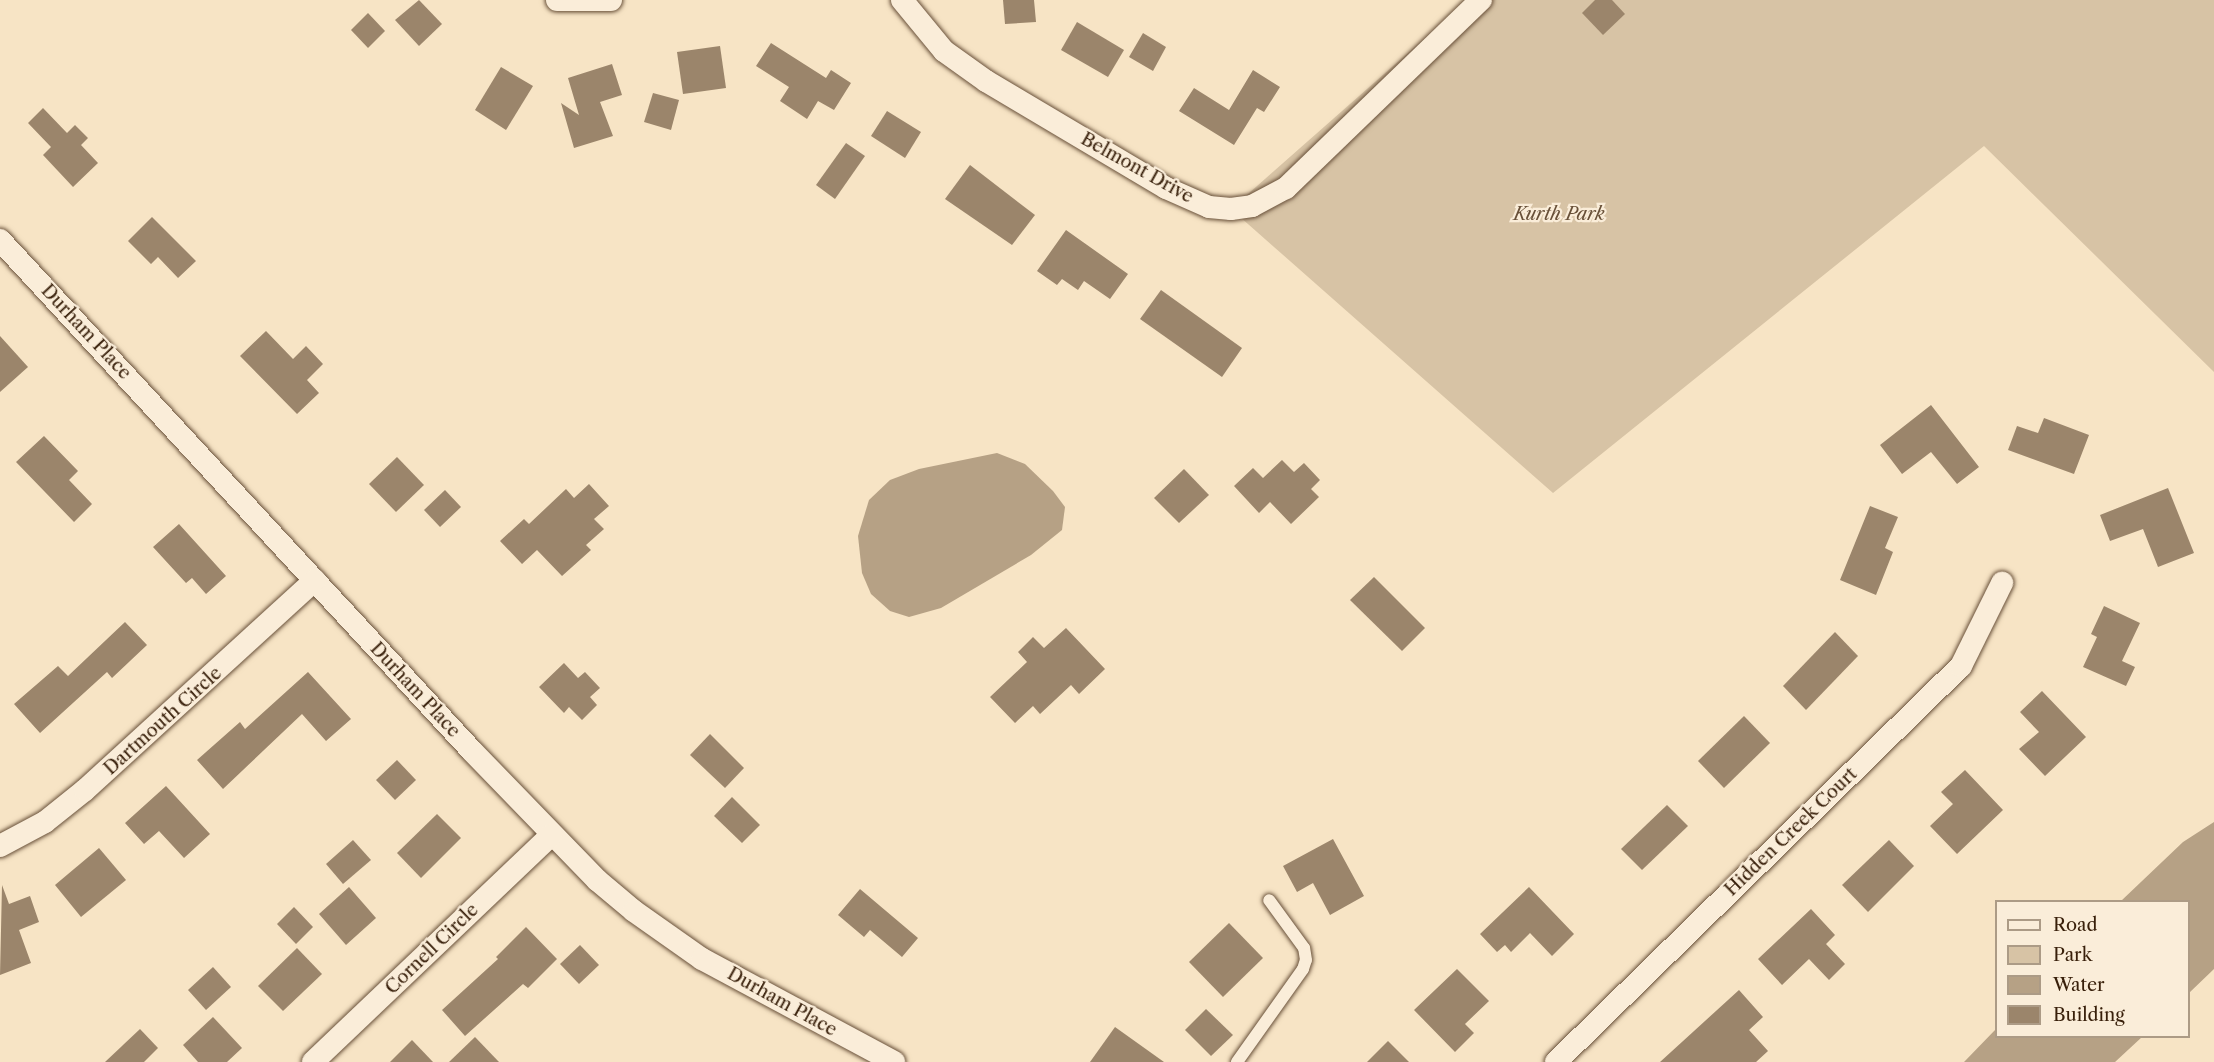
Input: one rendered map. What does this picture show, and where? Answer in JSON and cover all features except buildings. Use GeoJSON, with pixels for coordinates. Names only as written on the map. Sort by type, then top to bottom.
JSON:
{"type":"FeatureCollection","features":[{"type":"Feature","properties":{"kind":"street"},"geometry":{"type":"LineString","coordinates":[[557,0],[611,0]]}},
{"type":"Feature","properties":{"kind":"street","name":"Belmont Drive"},"geometry":{"type":"LineString","coordinates":[[902,0],[944,51],[986,81],[1166,188],[1209,207],[1231,209],[1252,206],[1286,188],[1481,0]]}},
{"type":"Feature","properties":{"kind":"street","name":"Durham Place"},"geometry":{"type":"LineString","coordinates":[[0,240],[551,835],[604,886],[672,939],[894,1062]]}},
{"type":"Feature","properties":{"kind":"street","name":"Dartmouth Circle"},"geometry":{"type":"LineString","coordinates":[[0,846],[45,822],[85,790],[315,580]]}},
{"type":"Feature","properties":{"kind":"street","name":"Hidden Creek Court"},"geometry":{"type":"LineString","coordinates":[[1556,1062],[1961,666],[2002,583]]}},
{"type":"Feature","properties":{"kind":"street","name":"Cornell Circle"},"geometry":{"type":"LineString","coordinates":[[313,1062],[551,835]]}},
{"type":"Feature","properties":{"kind":"lane"},"geometry":{"type":"LineString","coordinates":[[1237,1062],[1306,960],[1304,948],[1269,900]]}},
{"type":"Feature","properties":{"kind":"green space","name":"Kurth Park"},"geometry":{"type":"Polygon","coordinates":[[[1468,0],[2214,0],[2214,372],[1984,146],[1553,493],[1231,209],[1468,0]]]}},
{"type":"Feature","properties":{"kind":"water"},"geometry":{"type":"Polygon","coordinates":[[[997,453],[1025,464],[1053,491],[1065,507],[1062,530],[1031,555],[941,608],[909,617],[890,611],[871,594],[862,573],[858,536],[869,500],[890,480],[919,469],[997,453]]]}},
{"type":"Feature","properties":{"kind":"water"},"geometry":{"type":"Polygon","coordinates":[[[2214,822],[2214,969],[2190,992],[2190,900],[2122,900],[2183,842],[2214,822]]]}},
{"type":"Feature","properties":{"kind":"water"},"geometry":{"type":"Polygon","coordinates":[[[1995,1030],[1995,1038],[2141,1038],[2115,1062],[1964,1062],[1995,1030]]]}}]}
